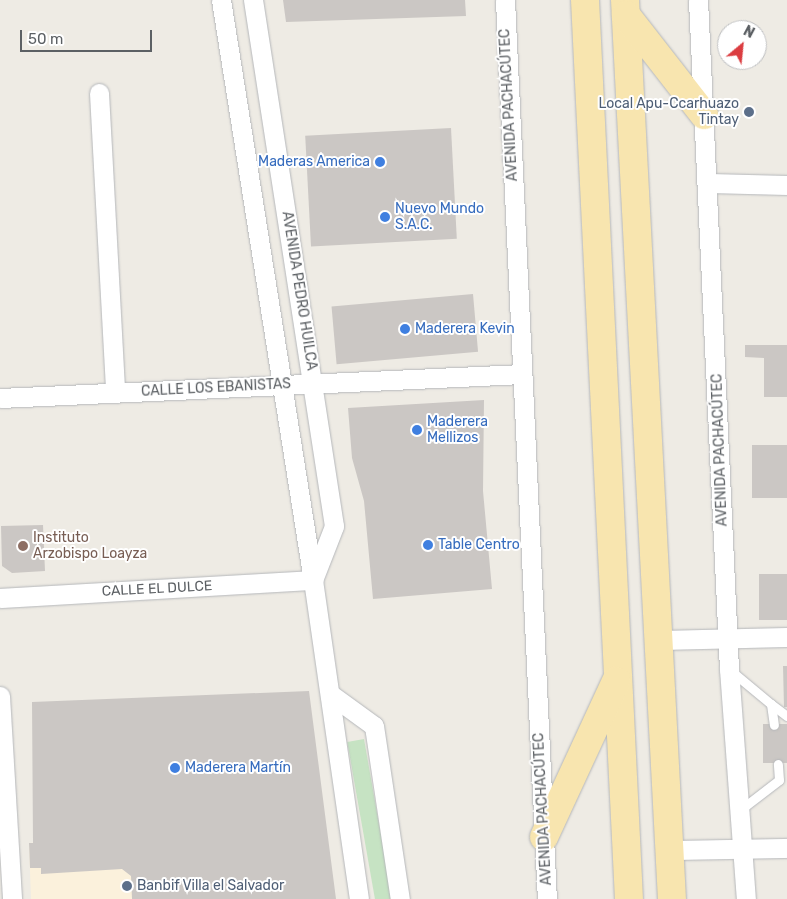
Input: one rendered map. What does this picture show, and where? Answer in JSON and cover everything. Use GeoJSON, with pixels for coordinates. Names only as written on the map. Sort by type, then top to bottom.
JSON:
{"type":"FeatureCollection","features":[{"type":"Feature","properties":{"kind":"main road"},"geometry":{"type":"LineString","coordinates":[[585,0],[629,899]]}},
{"type":"Feature","properties":{"kind":"main road"},"geometry":{"type":"LineString","coordinates":[[625,7],[704,114]]}},
{"type":"Feature","properties":{"kind":"main road"},"geometry":{"type":"LineString","coordinates":[[625,7],[660,640],[672,899]]}},
{"type":"Feature","properties":{"kind":"main road"},"geometry":{"type":"LineString","coordinates":[[544,837],[618,677]]}},
{"type":"Feature","properties":{"kind":"street"},"geometry":{"type":"LineString","coordinates":[[221,0],[313,580],[359,899]]}},
{"type":"Feature","properties":{"kind":"street","name":"AVENIDA PEDRO HUILCA"},"geometry":{"type":"LineString","coordinates":[[253,0],[334,526],[313,580]]}},
{"type":"Feature","properties":{"kind":"street","name":"AVENIDA PACHACÚTEC"},"geometry":{"type":"LineString","coordinates":[[505,0],[546,899]]}},
{"type":"Feature","properties":{"kind":"street","name":"AVENIDA PACHACÚTEC"},"geometry":{"type":"LineString","coordinates":[[698,0],[709,183],[729,669],[746,899]]}},
{"type":"Feature","properties":{"kind":"street"},"geometry":{"type":"LineString","coordinates":[[99,93],[115,393]]}},
{"type":"Feature","properties":{"kind":"street"},"geometry":{"type":"LineString","coordinates":[[709,183],[787,185]]}},
{"type":"Feature","properties":{"kind":"street","name":"CALLE LOS EBANISTAS"},"geometry":{"type":"LineString","coordinates":[[0,398],[522,374]]}},
{"type":"Feature","properties":{"kind":"street","name":"CALLE EL DULCE"},"geometry":{"type":"LineString","coordinates":[[0,598],[313,580]]}},
{"type":"Feature","properties":{"kind":"street"},"geometry":{"type":"LineString","coordinates":[[660,640],[787,637]]}},
{"type":"Feature","properties":{"kind":"street"},"geometry":{"type":"LineString","coordinates":[[330,694],[374,726],[400,899]]}},
{"type":"Feature","properties":{"kind":"street"},"geometry":{"type":"LineString","coordinates":[[0,696],[12,899]]}},
{"type":"Feature","properties":{"kind":"street"},"geometry":{"type":"LineString","coordinates":[[670,850],[787,848]]}},
{"type":"Feature","properties":{"kind":"lane"},"geometry":{"type":"LineString","coordinates":[[729,669],[787,716]]}},
{"type":"Feature","properties":{"kind":"lane"},"geometry":{"type":"LineString","coordinates":[[771,704],[774,725]]}},
{"type":"Feature","properties":{"kind":"lane"},"geometry":{"type":"LineString","coordinates":[[740,810],[783,778],[778,764]]}},
{"type":"Feature","properties":{"kind":"shaded area"},"geometry":{"type":"Polygon","coordinates":[[[165,833],[166,899],[31,899],[29,843],[165,833]]]}},
{"type":"Feature","properties":{"kind":"green space"},"geometry":{"type":"Polygon","coordinates":[[[364,739],[392,899],[375,899],[347,742],[364,739]]]}},
{"type":"Feature","properties":{"kind":"building"},"geometry":{"type":"Polygon","coordinates":[[[283,0],[465,0],[466,16],[286,22],[283,0]]]}},
{"type":"Feature","properties":{"kind":"building"},"geometry":{"type":"Polygon","coordinates":[[[451,128],[457,239],[311,246],[305,136],[451,128]]]}},
{"type":"Feature","properties":{"kind":"building","name":"Maderera Kevin"},"geometry":{"type":"Polygon","coordinates":[[[473,294],[478,352],[337,364],[332,306],[473,294]]]}},
{"type":"Feature","properties":{"kind":"building"},"geometry":{"type":"Polygon","coordinates":[[[745,345],[787,345],[787,397],[764,397],[764,358],[745,357],[745,345]]]}},
{"type":"Feature","properties":{"kind":"building"},"geometry":{"type":"Polygon","coordinates":[[[484,400],[483,491],[492,589],[373,599],[364,501],[352,458],[348,408],[484,400]]]}},
{"type":"Feature","properties":{"kind":"building"},"geometry":{"type":"Polygon","coordinates":[[[752,445],[787,445],[787,498],[752,498],[752,445]]]}},
{"type":"Feature","properties":{"kind":"building","name":"Instituto Arzobispo Loayza"},"geometry":{"type":"Polygon","coordinates":[[[43,525],[45,571],[12,573],[2,566],[1,526],[43,525]]]}},
{"type":"Feature","properties":{"kind":"building"},"geometry":{"type":"Polygon","coordinates":[[[759,574],[787,574],[787,620],[759,620],[759,574]]]}},
{"type":"Feature","properties":{"kind":"building"},"geometry":{"type":"Polygon","coordinates":[[[783,666],[787,666],[787,707],[784,707],[783,666]]]}},
{"type":"Feature","properties":{"kind":"building","name":"Maderera Martín"},"geometry":{"type":"Polygon","coordinates":[[[309,691],[336,899],[132,899],[131,876],[122,869],[41,874],[41,868],[30,868],[29,843],[33,843],[32,702],[309,691]]]}},
{"type":"Feature","properties":{"kind":"building"},"geometry":{"type":"Polygon","coordinates":[[[763,724],[787,724],[787,763],[763,763],[763,724]]]}},
{"type":"Feature","properties":{"kind":"place","name":"Local Apu-Ccarhuazo Tintay"},"geometry":{"type":"Point","coordinates":[749,112]}},
{"type":"Feature","properties":{"kind":"place","name":"Maderas America"},"geometry":{"type":"Point","coordinates":[380,162]}},
{"type":"Feature","properties":{"kind":"place","name":"Nuevo Mundo S.A.C."},"geometry":{"type":"Point","coordinates":[385,217]}},
{"type":"Feature","properties":{"kind":"place","name":"Maderera Kevin"},"geometry":{"type":"Point","coordinates":[405,329]}},
{"type":"Feature","properties":{"kind":"place","name":"Maderera Mellizos"},"geometry":{"type":"Point","coordinates":[417,430]}},
{"type":"Feature","properties":{"kind":"place","name":"Table Centro"},"geometry":{"type":"Point","coordinates":[428,545]}},
{"type":"Feature","properties":{"kind":"place","name":"Instituto Arzobispo Loayza"},"geometry":{"type":"Point","coordinates":[23,546]}},
{"type":"Feature","properties":{"kind":"place","name":"Maderera Martín"},"geometry":{"type":"Point","coordinates":[175,768]}},
{"type":"Feature","properties":{"kind":"place","name":"Banbif Villa el Salvador"},"geometry":{"type":"Point","coordinates":[127,886]}}]}
